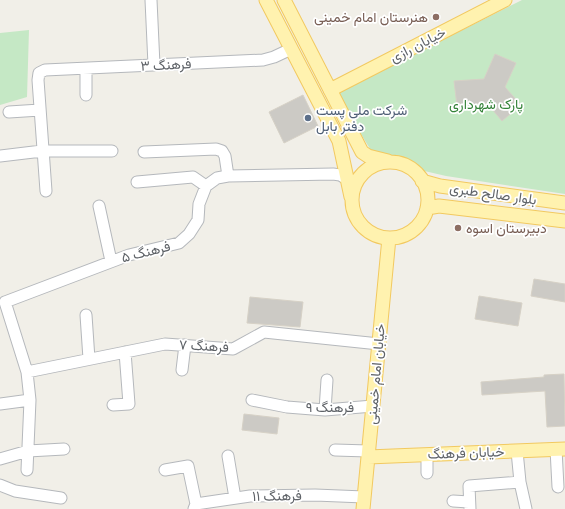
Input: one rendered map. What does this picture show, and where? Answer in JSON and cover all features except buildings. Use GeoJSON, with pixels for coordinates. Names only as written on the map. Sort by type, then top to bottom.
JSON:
{"type":"FeatureCollection","features":[{"type":"Feature","properties":{"kind":"main road"},"geometry":{"type":"LineString","coordinates":[[266,0],[337,137],[341,147],[356,217],[364,228],[375,235],[389,238],[402,236],[414,229],[423,219],[427,208],[427,192],[422,181],[412,170],[397,163],[368,156],[362,152],[284,0]]}},
{"type":"Feature","properties":{"kind":"main road","name":"خیابان رازی"},"geometry":{"type":"LineString","coordinates":[[330,90],[505,0]]}},
{"type":"Feature","properties":{"kind":"main road"},"geometry":{"type":"LineString","coordinates":[[352,204],[356,184],[364,172],[382,163],[397,163]]}},
{"type":"Feature","properties":{"kind":"main road","name":"بلوار صالح طبری"},"geometry":{"type":"LineString","coordinates":[[422,181],[440,186],[565,204]]}},
{"type":"Feature","properties":{"kind":"main road","name":"بلوار صالح طبری"},"geometry":{"type":"LineString","coordinates":[[427,208],[438,206],[565,221]]}},
{"type":"Feature","properties":{"kind":"main road","name":"خیابان امام خمینی"},"geometry":{"type":"LineString","coordinates":[[364,503],[389,238]]}},
{"type":"Feature","properties":{"kind":"main road","name":"خیابان فرهنگ"},"geometry":{"type":"LineString","coordinates":[[368,454],[427,455],[560,449]]}},
{"type":"Feature","properties":{"kind":"street"},"geometry":{"type":"LineString","coordinates":[[151,0],[154,66]]}},
{"type":"Feature","properties":{"kind":"street","name":"فرهنگ ۳"},"geometry":{"type":"LineString","coordinates":[[40,110],[39,73],[45,70],[263,60],[274,58],[291,49]]}},
{"type":"Feature","properties":{"kind":"street"},"geometry":{"type":"LineString","coordinates":[[86,69],[86,96]]}},
{"type":"Feature","properties":{"kind":"street"},"geometry":{"type":"LineString","coordinates":[[9,112],[40,110],[46,191]]}},
{"type":"Feature","properties":{"kind":"street"},"geometry":{"type":"LineString","coordinates":[[144,152],[222,150],[225,156],[228,176]]}},
{"type":"Feature","properties":{"kind":"street"},"geometry":{"type":"LineString","coordinates":[[0,156],[42,151],[112,151]]}},
{"type":"Feature","properties":{"kind":"street"},"geometry":{"type":"LineString","coordinates":[[137,182],[193,178],[206,186],[218,178],[228,176],[333,174],[340,175],[347,179]]}},
{"type":"Feature","properties":{"kind":"street","name":"فرهنگ ۵"},"geometry":{"type":"LineString","coordinates":[[3,300],[128,255],[179,243],[190,234],[198,220],[199,204],[206,186]]}},
{"type":"Feature","properties":{"kind":"street"},"geometry":{"type":"LineString","coordinates":[[98,206],[111,261]]}},
{"type":"Feature","properties":{"kind":"street"},"geometry":{"type":"LineString","coordinates":[[3,300],[27,372],[30,400],[27,470]]}},
{"type":"Feature","properties":{"kind":"street"},"geometry":{"type":"LineString","coordinates":[[86,316],[89,359]]}},
{"type":"Feature","properties":{"kind":"street","name":"فرهنگ ۷"},"geometry":{"type":"LineString","coordinates":[[27,372],[165,344],[233,349],[264,332],[379,344]]}},
{"type":"Feature","properties":{"kind":"street"},"geometry":{"type":"LineString","coordinates":[[182,370],[185,345]]}},
{"type":"Feature","properties":{"kind":"street"},"geometry":{"type":"LineString","coordinates":[[113,405],[129,404],[125,352]]}},
{"type":"Feature","properties":{"kind":"street"},"geometry":{"type":"LineString","coordinates":[[324,410],[327,380]]}},
{"type":"Feature","properties":{"kind":"street"},"geometry":{"type":"LineString","coordinates":[[0,404],[30,400]]}},
{"type":"Feature","properties":{"kind":"street","name":"فرهنگ ۹"},"geometry":{"type":"LineString","coordinates":[[252,400],[286,406],[324,410],[373,406]]}},
{"type":"Feature","properties":{"kind":"street"},"geometry":{"type":"LineString","coordinates":[[0,459],[28,451],[64,449]]}},
{"type":"Feature","properties":{"kind":"street"},"geometry":{"type":"LineString","coordinates":[[558,487],[560,449]]}},
{"type":"Feature","properties":{"kind":"street"},"geometry":{"type":"LineString","coordinates":[[336,450],[368,454]]}},
{"type":"Feature","properties":{"kind":"street"},"geometry":{"type":"LineString","coordinates":[[517,451],[520,482],[526,509]]}},
{"type":"Feature","properties":{"kind":"street"},"geometry":{"type":"LineString","coordinates":[[427,455],[427,473]]}},
{"type":"Feature","properties":{"kind":"street"},"geometry":{"type":"LineString","coordinates":[[228,456],[229,502]]}},
{"type":"Feature","properties":{"kind":"street"},"geometry":{"type":"LineString","coordinates":[[166,470],[188,466],[195,507]]}},
{"type":"Feature","properties":{"kind":"street"},"geometry":{"type":"LineString","coordinates":[[453,500],[469,505],[469,486],[520,482]]}},
{"type":"Feature","properties":{"kind":"street"},"geometry":{"type":"LineString","coordinates":[[0,485],[15,491],[61,498]]}},
{"type":"Feature","properties":{"kind":"street","name":"فرهنگ ۱۱"},"geometry":{"type":"LineString","coordinates":[[195,507],[229,502],[250,496],[315,495],[364,503]]}},
{"type":"Feature","properties":{"kind":"green space","name":"پارک شهرداری"},"geometry":{"type":"Polygon","coordinates":[[[522,0],[565,0],[565,194],[446,176],[377,160],[336,94],[522,0]]]}},
{"type":"Feature","properties":{"kind":"green space"},"geometry":{"type":"Polygon","coordinates":[[[29,30],[27,97],[0,105],[0,33],[29,30]]]}},
{"type":"Feature","properties":{"kind":"place","name":"هنرستان امام خمینی"},"geometry":{"type":"Point","coordinates":[436,17]}},
{"type":"Feature","properties":{"kind":"place","name":"شرکت ملی پست دفتر بابل"},"geometry":{"type":"Point","coordinates":[308,118]}},
{"type":"Feature","properties":{"kind":"place","name":"دبیرستان اسوه"},"geometry":{"type":"Point","coordinates":[458,228]}}]}
